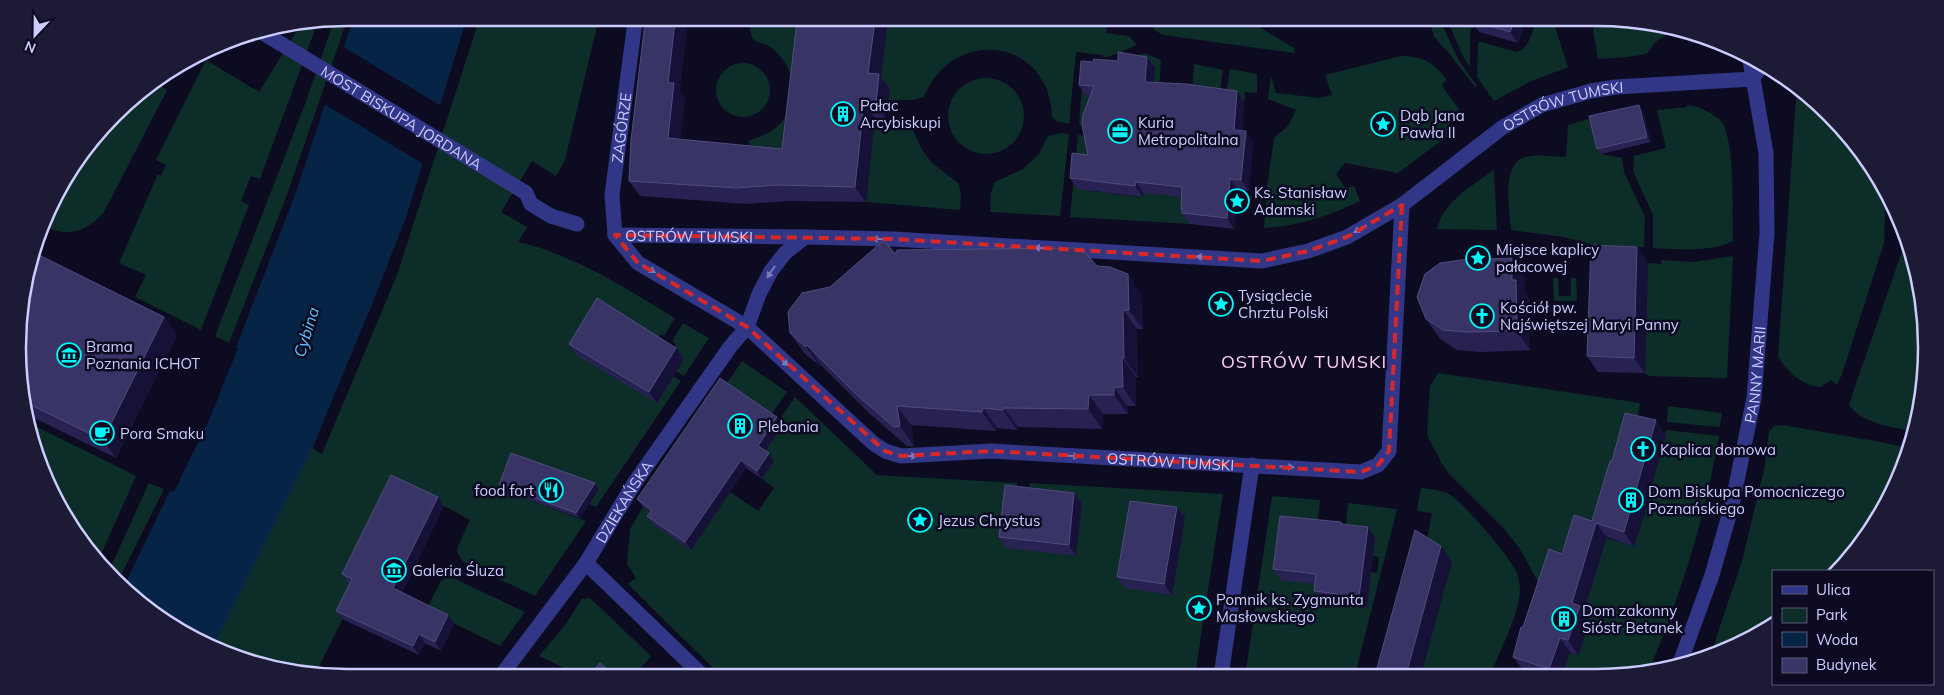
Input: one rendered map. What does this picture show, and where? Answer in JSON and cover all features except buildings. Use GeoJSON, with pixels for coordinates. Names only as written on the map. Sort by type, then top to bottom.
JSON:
{"type":"FeatureCollection","features":[{"type":"Feature","properties":{"kind":"street","name":"ZAGÓRZE"},"geometry":{"type":"LineString","coordinates":[[615,235],[612,195],[634,26]]}},
{"type":"Feature","properties":{"kind":"street","name":"MOST BISKUPA JORDANA"},"geometry":{"type":"LineString","coordinates":[[268,36],[526,193],[531,204],[551,216],[576,224]]}},
{"type":"Feature","properties":{"kind":"street","name":"PANNY MARII"},"geometry":{"type":"LineString","coordinates":[[1682,657],[1712,575],[1732,505],[1754,398],[1767,233],[1766,153],[1750,65]]}},
{"type":"Feature","properties":{"kind":"street"},"geometry":{"type":"LineString","coordinates":[[1752,79],[1759,70]]}},
{"type":"Feature","properties":{"kind":"street","name":"OSTRÓW TUMSKI"},"geometry":{"type":"LineString","coordinates":[[615,235],[805,236],[893,239],[1262,261],[1308,252],[1347,237],[1402,205],[1503,127],[1542,105],[1591,91],[1616,87],[1752,79]]}},
{"type":"Feature","properties":{"kind":"street","name":"OSTRÓW TUMSKI"},"geometry":{"type":"LineString","coordinates":[[615,235],[638,262],[748,327],[885,452],[901,456],[991,452],[1362,472],[1378,465],[1389,451],[1402,205]]}},
{"type":"Feature","properties":{"kind":"street"},"geometry":{"type":"LineString","coordinates":[[748,327],[759,294],[771,271],[785,253],[805,236]]}},
{"type":"Feature","properties":{"kind":"street","name":"DZIEKAŃSKA"},"geometry":{"type":"LineString","coordinates":[[506,669],[586,563],[635,482],[730,347],[748,327]]}},
{"type":"Feature","properties":{"kind":"street"},"geometry":{"type":"LineString","coordinates":[[1222,669],[1252,465]]}},
{"type":"Feature","properties":{"kind":"street"},"geometry":{"type":"LineString","coordinates":[[586,563],[696,669]]}},
{"type":"Feature","properties":{"kind":"highlighted area"},"geometry":{"type":"Polygon","coordinates":[[[1402,205],[1389,451],[1378,465],[1361,472],[991,451],[901,456],[885,451],[747,327],[638,263],[615,235],[893,239],[1262,261],[1308,251],[1347,237],[1402,205]]]}},
{"type":"Feature","properties":{"kind":"green space"},"geometry":{"type":"Polygon","coordinates":[[[345,26],[287,195],[229,343],[215,336],[305,104],[332,27],[345,26]]]}},
{"type":"Feature","properties":{"kind":"green space"},"geometry":{"type":"Polygon","coordinates":[[[464,26],[407,214],[312,448],[322,454],[397,275],[477,26],[597,26],[565,160],[556,176],[532,161],[501,212],[527,227],[518,242],[560,255],[580,264],[675,318],[664,336],[661,334],[658,338],[657,403],[673,376],[681,381],[596,507],[589,504],[599,489],[504,491],[586,521],[535,596],[463,562],[457,552],[458,546],[470,520],[444,506],[348,583],[358,587],[319,667],[264,658],[205,636],[197,632],[202,628],[464,26]]]}},
{"type":"Feature","properties":{"kind":"green space"},"geometry":{"type":"Polygon","coordinates":[[[750,26],[809,26],[793,83],[787,67],[778,53],[769,46],[754,40],[750,26]]]}},
{"type":"Feature","properties":{"kind":"green space"},"geometry":{"type":"Polygon","coordinates":[[[887,26],[1107,26],[1106,33],[1129,36],[1137,45],[1108,57],[1076,52],[1069,124],[1057,121],[1052,117],[1047,91],[1035,70],[1018,57],[998,50],[977,51],[956,59],[938,74],[924,97],[913,100],[888,100],[879,88],[887,26]]]}},
{"type":"Feature","properties":{"kind":"green space"},"geometry":{"type":"Polygon","coordinates":[[[1152,26],[1258,26],[1294,48],[1294,53],[1163,35],[1154,30],[1152,26]]]}},
{"type":"Feature","properties":{"kind":"green space"},"geometry":{"type":"Polygon","coordinates":[[[1431,26],[1443,26],[1459,61],[1477,86],[1475,87],[1434,37],[1431,26]]]}},
{"type":"Feature","properties":{"kind":"green space"},"geometry":{"type":"Polygon","coordinates":[[[1450,26],[1472,26],[1470,32],[1470,67],[1450,26]]]}},
{"type":"Feature","properties":{"kind":"green space"},"geometry":{"type":"Polygon","coordinates":[[[1535,26],[1555,26],[1568,67],[1529,82],[1494,101],[1477,77],[1478,43],[1481,42],[1517,52],[1525,47],[1535,26]]]}},
{"type":"Feature","properties":{"kind":"green space"},"geometry":{"type":"Polygon","coordinates":[[[1598,26],[1618,27],[1667,34],[1655,42],[1647,53],[1598,59],[1593,29],[1598,26]]]}},
{"type":"Feature","properties":{"kind":"green space"},"geometry":{"type":"Polygon","coordinates":[[[316,28],[260,179],[251,176],[241,201],[249,205],[201,330],[135,297],[146,275],[119,263],[158,174],[161,176],[166,165],[156,160],[206,60],[259,92],[297,30],[316,28]]]}},
{"type":"Feature","properties":{"kind":"green space"},"geometry":{"type":"Polygon","coordinates":[[[1145,53],[1161,60],[1159,93],[1148,141],[1155,66],[1150,66],[1098,97],[1091,126],[1079,125],[1083,75],[1109,68],[1145,53]]]}},
{"type":"Feature","properties":{"kind":"green space"},"geometry":{"type":"Polygon","coordinates":[[[1401,56],[1415,57],[1432,64],[1446,79],[1442,86],[1462,113],[1449,113],[1449,135],[1398,173],[1345,163],[1336,174],[1345,188],[1354,186],[1360,201],[1313,219],[1289,225],[1264,228],[1267,187],[1274,138],[1288,126],[1296,110],[1268,99],[1271,76],[1276,93],[1319,98],[1332,95],[1325,75],[1401,56]]]}},
{"type":"Feature","properties":{"kind":"green space"},"geometry":{"type":"Polygon","coordinates":[[[738,63],[748,63],[758,67],[766,75],[770,90],[766,105],[758,113],[748,117],[738,117],[728,113],[720,105],[716,95],[716,85],[720,75],[728,67],[738,63]]]}},
{"type":"Feature","properties":{"kind":"green space"},"geometry":{"type":"Polygon","coordinates":[[[1194,64],[1223,70],[1219,99],[1190,119],[1194,64]]]}},
{"type":"Feature","properties":{"kind":"green space"},"geometry":{"type":"Polygon","coordinates":[[[1230,69],[1257,74],[1257,93],[1245,92],[1244,102],[1225,100],[1230,69]]]}},
{"type":"Feature","properties":{"kind":"green space"},"geometry":{"type":"Polygon","coordinates":[[[986,78],[1001,81],[1013,89],[1021,101],[1024,116],[1021,131],[1013,143],[1001,151],[986,154],[971,151],[959,143],[951,131],[948,116],[951,101],[959,89],[971,81],[986,78]]]}},
{"type":"Feature","properties":{"kind":"green space"},"geometry":{"type":"Polygon","coordinates":[[[161,86],[167,90],[104,212],[91,224],[77,231],[61,232],[50,228],[69,187],[80,169],[106,136],[120,120],[161,86]]]}},
{"type":"Feature","properties":{"kind":"green space"},"geometry":{"type":"Polygon","coordinates":[[[1796,96],[1824,120],[1838,136],[1864,169],[1875,187],[1884,202],[1885,210],[1884,243],[1837,385],[1831,380],[1821,387],[1808,384],[1786,368],[1778,357],[1796,96]]]}},
{"type":"Feature","properties":{"kind":"green space"},"geometry":{"type":"Polygon","coordinates":[[[1687,105],[1700,107],[1717,117],[1724,126],[1728,137],[1733,198],[1733,241],[1704,249],[1653,248],[1653,215],[1633,171],[1634,156],[1666,148],[1657,110],[1687,107],[1687,105]]]}},
{"type":"Feature","properties":{"kind":"green space"},"geometry":{"type":"Polygon","coordinates":[[[788,113],[793,164],[747,160],[749,141],[771,131],[780,124],[788,113]]]}},
{"type":"Feature","properties":{"kind":"green space"},"geometry":{"type":"Polygon","coordinates":[[[875,118],[904,123],[913,130],[921,148],[931,162],[958,183],[961,193],[960,210],[866,202],[875,118]]]}},
{"type":"Feature","properties":{"kind":"green space"},"geometry":{"type":"Polygon","coordinates":[[[1592,118],[1601,154],[1622,158],[1624,172],[1645,217],[1644,247],[1594,245],[1564,237],[1511,230],[1508,190],[1509,180],[1516,163],[1523,158],[1533,156],[1566,157],[1568,125],[1592,118]]]}},
{"type":"Feature","properties":{"kind":"green space"},"geometry":{"type":"Polygon","coordinates":[[[1061,133],[1069,134],[1060,216],[990,212],[991,192],[995,182],[1023,169],[1039,154],[1048,136],[1061,133]]]}},
{"type":"Feature","properties":{"kind":"green space"},"geometry":{"type":"Polygon","coordinates":[[[1078,135],[1090,136],[1090,191],[1143,197],[1143,192],[1183,197],[1190,224],[1070,217],[1078,135]]]}},
{"type":"Feature","properties":{"kind":"green space"},"geometry":{"type":"Polygon","coordinates":[[[1494,170],[1497,230],[1437,229],[1452,202],[1494,170]]]}},
{"type":"Feature","properties":{"kind":"green space"},"geometry":{"type":"Polygon","coordinates":[[[1903,250],[1912,285],[1918,348],[1915,389],[1907,430],[1869,420],[1861,416],[1849,404],[1903,250]]]}},
{"type":"Feature","properties":{"kind":"green space"},"geometry":{"type":"Polygon","coordinates":[[[1733,256],[1727,378],[1649,376],[1645,373],[1648,263],[1661,264],[1661,260],[1693,262],[1733,256]]]}},
{"type":"Feature","properties":{"kind":"green space"},"geometry":{"type":"Polygon","coordinates":[[[1553,278],[1558,278],[1559,296],[1571,296],[1571,278],[1576,278],[1577,301],[1554,301],[1553,278]]]}},
{"type":"Feature","properties":{"kind":"green space"},"geometry":{"type":"Polygon","coordinates":[[[683,323],[709,338],[684,376],[676,371],[684,359],[674,348],[676,344],[672,341],[683,323]]]}},
{"type":"Feature","properties":{"kind":"green space"},"geometry":{"type":"Polygon","coordinates":[[[742,361],[787,392],[770,416],[725,386],[742,361]]]}},
{"type":"Feature","properties":{"kind":"green space"},"geometry":{"type":"Polygon","coordinates":[[[1438,373],[1640,403],[1636,427],[1602,535],[1540,591],[1538,582],[1520,549],[1506,531],[1450,475],[1427,435],[1430,386],[1438,373]]]}},
{"type":"Feature","properties":{"kind":"green space"},"geometry":{"type":"Polygon","coordinates":[[[795,397],[877,475],[1017,483],[1015,496],[1028,498],[1030,483],[1223,494],[1206,602],[1194,601],[1192,614],[1204,616],[1196,669],[714,669],[628,584],[636,578],[627,564],[630,529],[643,507],[658,518],[691,550],[730,492],[758,511],[774,488],[762,479],[763,454],[783,425],[778,422],[795,397]]]}},
{"type":"Feature","properties":{"kind":"green space"},"geometry":{"type":"Polygon","coordinates":[[[1668,406],[1722,413],[1720,427],[1667,422],[1668,406]]]}},
{"type":"Feature","properties":{"kind":"green space"},"geometry":{"type":"Polygon","coordinates":[[[1782,425],[1902,447],[1885,490],[1875,508],[1864,526],[1828,570],[1772,570],[1772,617],[1739,636],[1713,646],[1742,561],[1764,470],[1769,432],[1774,426],[1782,425]]]}},
{"type":"Feature","properties":{"kind":"green space"},"geometry":{"type":"Polygon","coordinates":[[[36,426],[136,476],[101,553],[80,526],[59,490],[43,451],[36,426]]]}},
{"type":"Feature","properties":{"kind":"green space"},"geometry":{"type":"Polygon","coordinates":[[[1666,430],[1719,436],[1707,496],[1691,556],[1651,664],[1618,668],[1564,669],[1570,652],[1578,655],[1590,621],[1582,618],[1606,538],[1634,546],[1644,516],[1666,430]]]}},
{"type":"Feature","properties":{"kind":"green space"},"geometry":{"type":"Polygon","coordinates":[[[149,483],[164,489],[121,576],[112,565],[149,483]]]}},
{"type":"Feature","properties":{"kind":"green space"},"geometry":{"type":"Polygon","coordinates":[[[1421,488],[1447,493],[1463,506],[1485,530],[1506,555],[1517,573],[1520,588],[1517,608],[1493,669],[1421,669],[1426,545],[1432,513],[1417,511],[1421,488]]]}},
{"type":"Feature","properties":{"kind":"green space"},"geometry":{"type":"Polygon","coordinates":[[[1272,496],[1320,500],[1317,528],[1320,585],[1318,601],[1366,608],[1371,572],[1377,573],[1379,557],[1373,556],[1345,532],[1348,503],[1397,509],[1357,669],[1246,669],[1272,496]]]}},
{"type":"Feature","properties":{"kind":"green space"},"geometry":{"type":"Polygon","coordinates":[[[449,576],[525,612],[500,646],[400,597],[428,606],[441,581],[449,576]]]}},
{"type":"Feature","properties":{"kind":"green space"},"geometry":{"type":"Polygon","coordinates":[[[590,598],[651,656],[640,669],[566,669],[539,656],[565,625],[582,599],[590,598]]]}},
{"type":"Feature","properties":{"kind":"water","name":"Cybina"},"geometry":{"type":"Polygon","coordinates":[[[351,26],[464,26],[407,214],[374,299],[312,449],[216,640],[169,615],[127,581],[170,491],[174,492],[210,418],[294,198],[351,26]]]}},
{"type":"Feature","properties":{"kind":"pier"},"geometry":{"type":"Polygon","coordinates":[[[342,46],[443,107],[425,165],[324,104],[342,46]]]}},
{"type":"Feature","properties":{"kind":"place","name":"Pałac Arcybiskupi"},"geometry":{"type":"Point","coordinates":[843,114]}},
{"type":"Feature","properties":{"kind":"place","name":"Dąb Jana Pawła II"},"geometry":{"type":"Point","coordinates":[1383,124]}},
{"type":"Feature","properties":{"kind":"place","name":"Kuria Metropolitalna"},"geometry":{"type":"Point","coordinates":[1120,131]}},
{"type":"Feature","properties":{"kind":"place","name":"Ks. Stanisław Adamski"},"geometry":{"type":"Point","coordinates":[1237,201]}},
{"type":"Feature","properties":{"kind":"place","name":"Miejsce kaplicy pałacowej"},"geometry":{"type":"Point","coordinates":[1478,258]}},
{"type":"Feature","properties":{"kind":"place","name":"Tysiąclecie Chrztu Polski"},"geometry":{"type":"Point","coordinates":[1221,304]}},
{"type":"Feature","properties":{"kind":"place","name":"Kościół pw. Najświętszej Maryi Panny"},"geometry":{"type":"Point","coordinates":[1482,316]}},
{"type":"Feature","properties":{"kind":"place","name":"Brama Poznania ICHOT"},"geometry":{"type":"Point","coordinates":[69,355]}},
{"type":"Feature","properties":{"kind":"place","name":"Plebania"},"geometry":{"type":"Point","coordinates":[740,426]}},
{"type":"Feature","properties":{"kind":"place","name":"Pora Smaku"},"geometry":{"type":"Point","coordinates":[102,433]}},
{"type":"Feature","properties":{"kind":"place","name":"Kaplica domowa"},"geometry":{"type":"Point","coordinates":[1643,449]}},
{"type":"Feature","properties":{"kind":"place","name":"food fort"},"geometry":{"type":"Point","coordinates":[551,490]}},
{"type":"Feature","properties":{"kind":"place","name":"Dom Biskupa Pomocniczego Poznańskiego"},"geometry":{"type":"Point","coordinates":[1631,500]}},
{"type":"Feature","properties":{"kind":"place","name":"Jezus Chrystus"},"geometry":{"type":"Point","coordinates":[920,520]}},
{"type":"Feature","properties":{"kind":"place","name":"Galeria Śluza"},"geometry":{"type":"Point","coordinates":[394,570]}},
{"type":"Feature","properties":{"kind":"place","name":"Pomnik ks. Zygmunta Masłowskiego"},"geometry":{"type":"Point","coordinates":[1199,608]}},
{"type":"Feature","properties":{"kind":"place","name":"Dom zakonny Sióstr Betanek"},"geometry":{"type":"Point","coordinates":[1564,619]}},
{"type":"Feature","properties":{"kind":"district","name":"OSTRÓW TUMSKI"},"geometry":{"type":"Point","coordinates":[1304,361]}}]}
